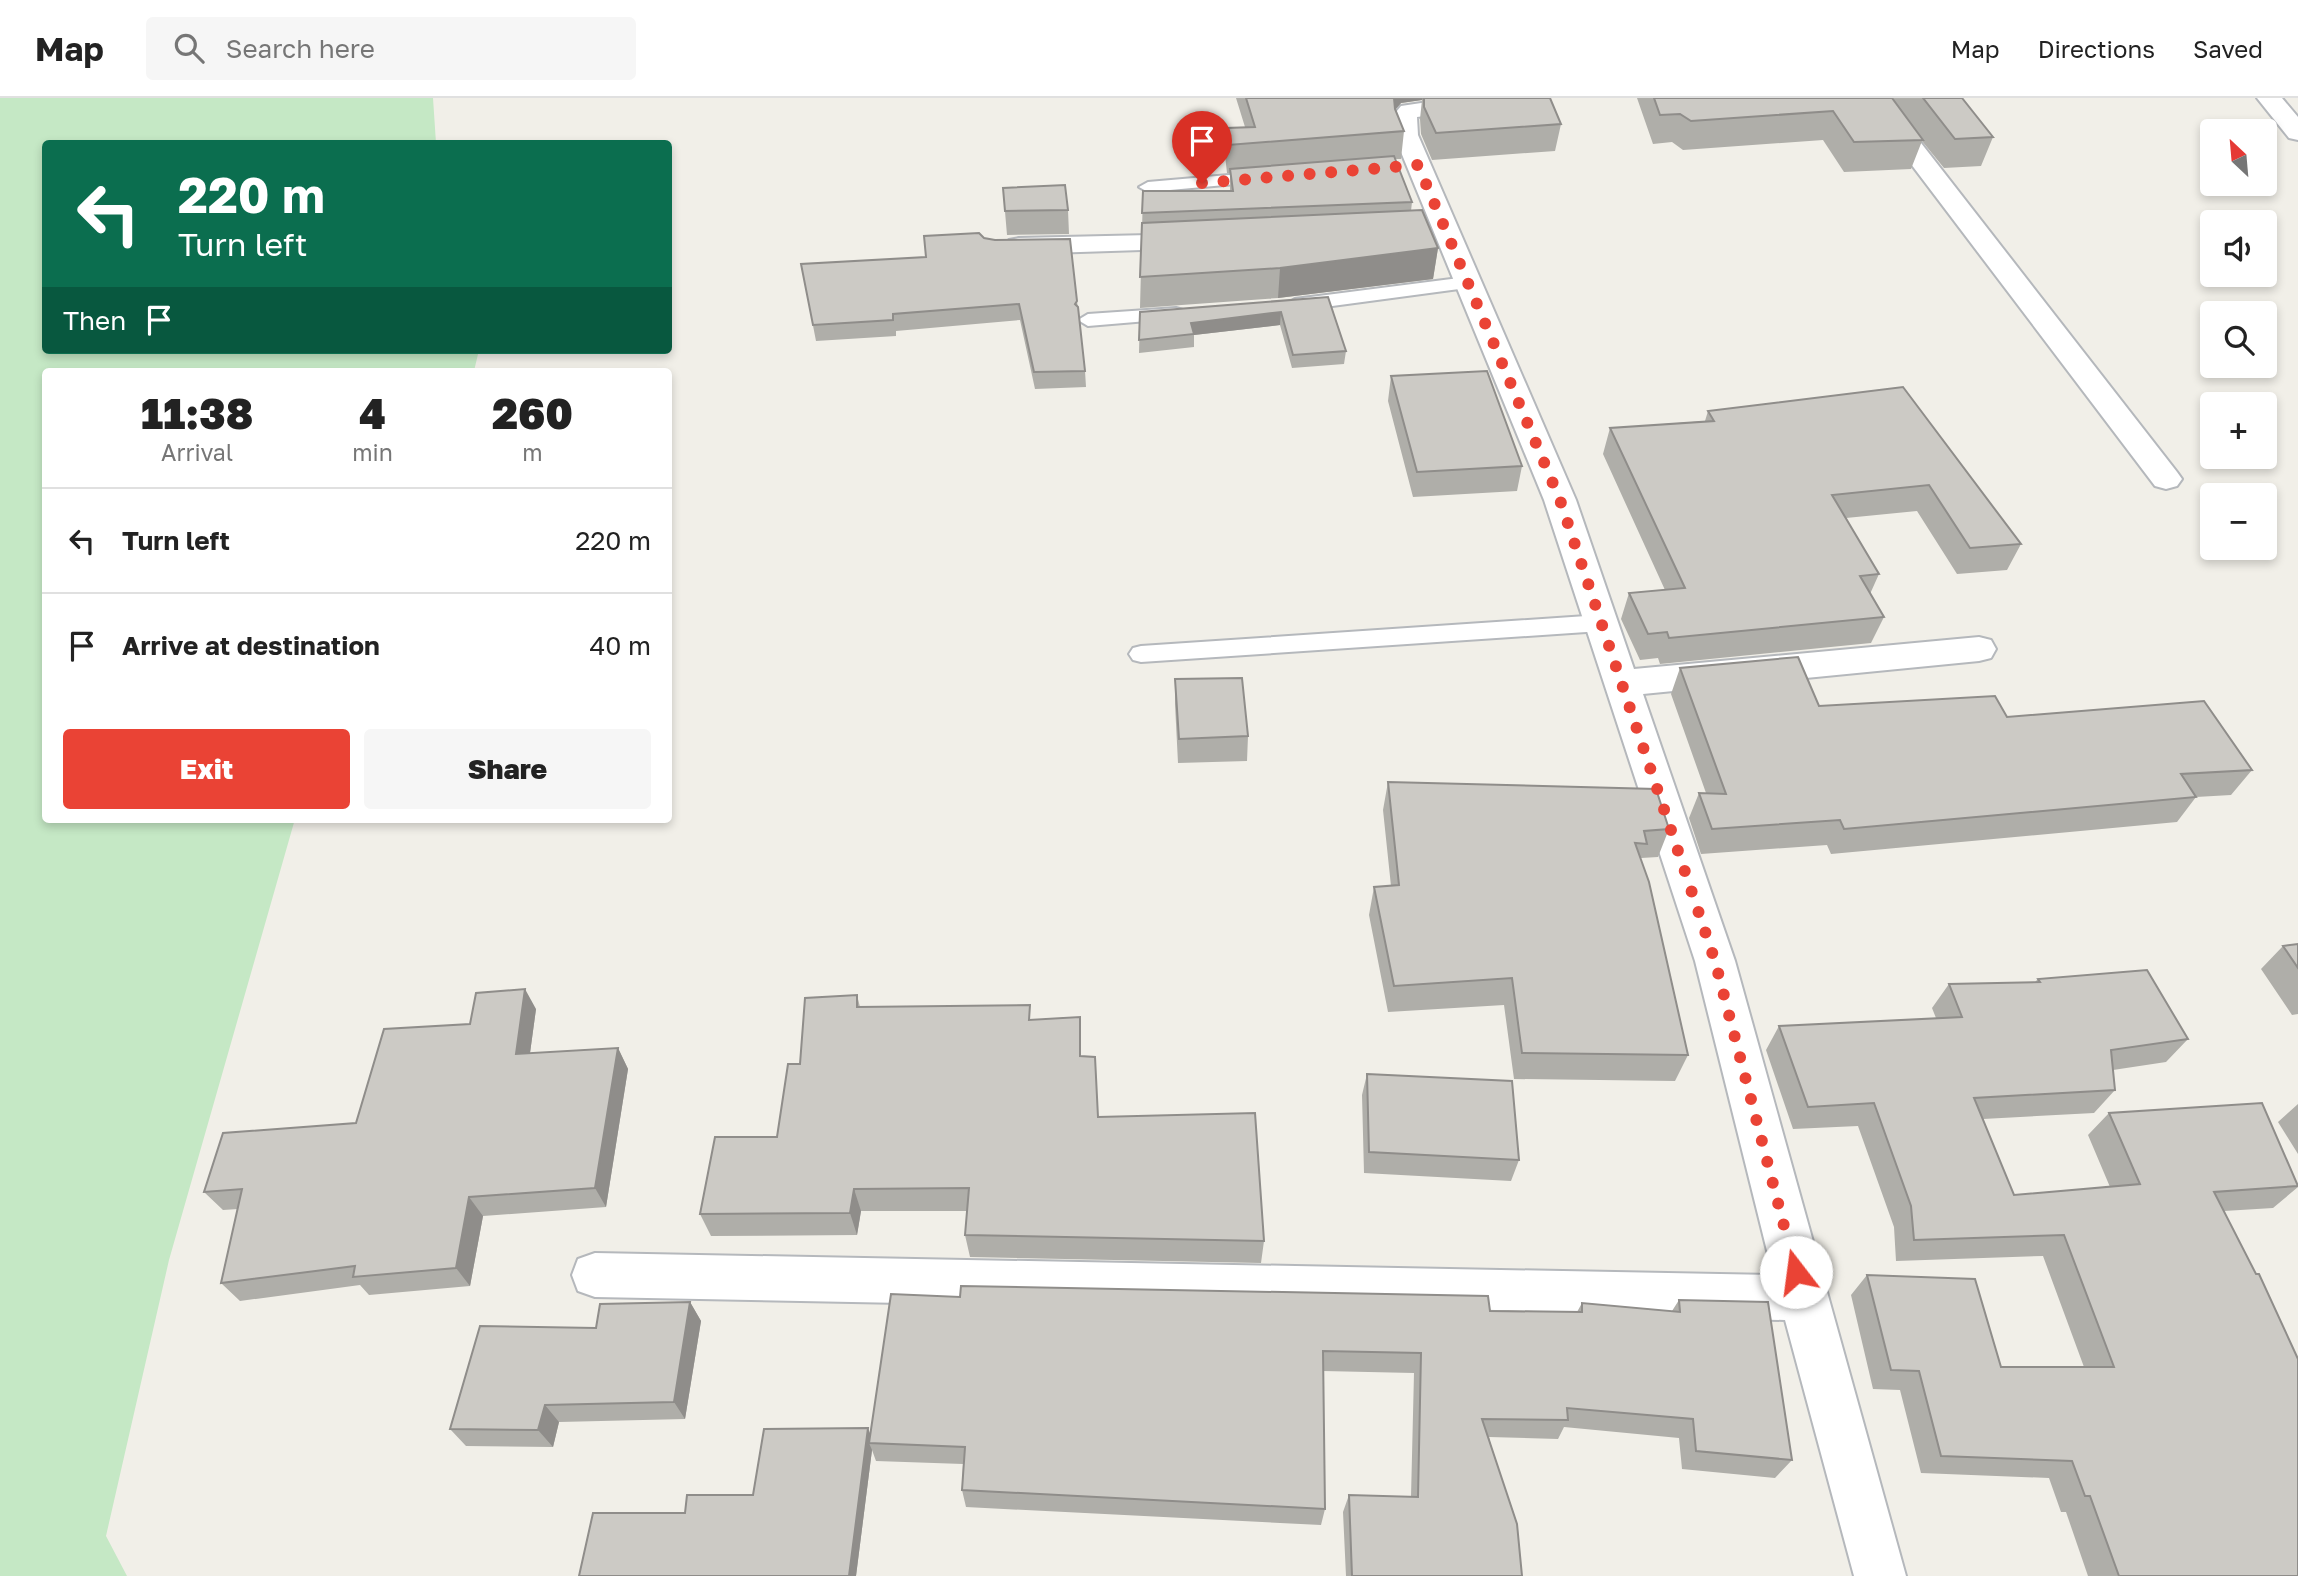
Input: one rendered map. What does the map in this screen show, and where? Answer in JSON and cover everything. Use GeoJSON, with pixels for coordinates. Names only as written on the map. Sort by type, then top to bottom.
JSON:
{"type":"FeatureCollection","features":[{"type":"Feature","properties":{"kind":"street"},"geometry":{"type":"LineString","coordinates":[[1513,98],[1410,111],[1404,117],[1404,124],[1411,165],[1431,230],[1467,283],[1560,500],[1715,961],[1803,1298],[1880,1576]]}},
{"type":"Feature","properties":{"kind":"street"},"geometry":{"type":"LineString","coordinates":[[1873,98],[2166,479]]}},
{"type":"Feature","properties":{"kind":"street"},"geometry":{"type":"LineString","coordinates":[[2269,98],[2296,127]]}},
{"type":"Feature","properties":{"kind":"street"},"geometry":{"type":"LineString","coordinates":[[996,246],[1216,241]]}},
{"type":"Feature","properties":{"kind":"street"},"geometry":{"type":"LineString","coordinates":[[1620,683],[1979,649]]}},
{"type":"Feature","properties":{"kind":"street"},"geometry":{"type":"LineString","coordinates":[[595,1275],[1803,1298]]}},
{"type":"Feature","properties":{"kind":"lane"},"geometry":{"type":"LineString","coordinates":[[1148,187],[1283,176]]}},
{"type":"Feature","properties":{"kind":"lane"},"geometry":{"type":"LineString","coordinates":[[1278,307],[1467,283]]}},
{"type":"Feature","properties":{"kind":"lane"},"geometry":{"type":"LineString","coordinates":[[1088,320],[1196,313]]}},
{"type":"Feature","properties":{"kind":"lane"},"geometry":{"type":"LineString","coordinates":[[1141,654],[1601,623]]}},
{"type":"Feature","properties":{"kind":"green space"},"geometry":{"type":"Polygon","coordinates":[[[0,98],[433,98],[436,140],[42,140],[42,354],[478,354],[475,368],[42,368],[42,823],[294,823],[169,1260],[106,1536],[127,1576],[0,1576],[0,98]]]}},
{"type":"Feature","properties":{"kind":"building"},"geometry":{"type":"Polygon","coordinates":[[[1246,98],[1394,98],[1395,109],[1404,131],[1228,145],[1226,128],[1255,127],[1246,98]]]}},
{"type":"Feature","properties":{"kind":"building"},"geometry":{"type":"Polygon","coordinates":[[[1424,98],[1550,98],[1561,124],[1436,133],[1424,107],[1424,98]]]}},
{"type":"Feature","properties":{"kind":"building"},"geometry":{"type":"Polygon","coordinates":[[[1654,98],[1892,98],[1923,140],[1854,142],[1833,111],[1691,121],[1680,114],[1660,115],[1654,98]]]}},
{"type":"Feature","properties":{"kind":"building"},"geometry":{"type":"Polygon","coordinates":[[[1923,98],[1962,98],[1993,137],[1955,139],[1923,98]]]}},
{"type":"Feature","properties":{"kind":"building"},"geometry":{"type":"Polygon","coordinates":[[[1394,156],[1412,202],[1142,213],[1143,191],[1233,191],[1230,169],[1394,156]]]}},
{"type":"Feature","properties":{"kind":"building"},"geometry":{"type":"Polygon","coordinates":[[[1065,185],[1068,210],[1005,211],[1003,188],[1065,185]]]}},
{"type":"Feature","properties":{"kind":"building"},"geometry":{"type":"Polygon","coordinates":[[[1422,210],[1438,248],[1280,268],[1140,277],[1142,223],[1422,210]]]}},
{"type":"Feature","properties":{"kind":"building"},"geometry":{"type":"Polygon","coordinates":[[[979,233],[984,238],[995,240],[1070,239],[1077,301],[1075,304],[1078,307],[1085,371],[1034,372],[1019,304],[893,314],[893,320],[813,325],[801,264],[926,257],[924,236],[979,233]]]}},
{"type":"Feature","properties":{"kind":"building"},"geometry":{"type":"Polygon","coordinates":[[[1328,297],[1346,351],[1293,355],[1281,312],[1191,323],[1194,334],[1139,340],[1140,312],[1328,297]]]}},
{"type":"Feature","properties":{"kind":"building"},"geometry":{"type":"Polygon","coordinates":[[[1487,371],[1522,466],[1417,472],[1391,376],[1487,371]]]}},
{"type":"Feature","properties":{"kind":"building"},"geometry":{"type":"Polygon","coordinates":[[[1903,387],[2021,544],[1970,548],[1929,485],[1832,495],[1879,574],[1860,576],[1884,617],[1669,638],[1667,632],[1648,634],[1629,593],[1685,588],[1610,428],[1714,421],[1708,411],[1903,387]]]}},
{"type":"Feature","properties":{"kind":"building"},"geometry":{"type":"Polygon","coordinates":[[[1798,657],[1819,706],[1995,696],[2007,717],[2204,701],[2252,770],[2181,774],[2196,797],[1844,829],[1840,820],[1712,829],[1699,793],[1726,794],[1680,668],[1798,657]]]}},
{"type":"Feature","properties":{"kind":"building"},"geometry":{"type":"Polygon","coordinates":[[[1242,678],[1248,736],[1179,739],[1175,679],[1242,678]]]}},
{"type":"Feature","properties":{"kind":"building"},"geometry":{"type":"Polygon","coordinates":[[[1388,782],[1656,789],[1669,829],[1644,831],[1647,844],[1635,843],[1649,882],[1688,1055],[1522,1053],[1512,978],[1394,986],[1374,887],[1399,885],[1388,782]]]}},
{"type":"Feature","properties":{"kind":"building"},"geometry":{"type":"Polygon","coordinates":[[[2298,944],[2298,968],[2283,946],[2298,944]]]}},
{"type":"Feature","properties":{"kind":"building"},"geometry":{"type":"Polygon","coordinates":[[[2147,970],[2188,1039],[2111,1050],[2115,1090],[1974,1098],[2014,1195],[2140,1184],[2109,1113],[2262,1103],[2298,1186],[2214,1192],[2256,1274],[2259,1274],[2298,1359],[2298,1576],[2119,1576],[2090,1496],[2085,1496],[2072,1461],[1941,1456],[1919,1371],[1891,1370],[1867,1275],[1975,1279],[2001,1367],[2114,1367],[2064,1235],[1914,1240],[1911,1206],[1874,1103],[1808,1107],[1779,1026],[1962,1017],[1949,984],[2040,982],[2038,979],[2147,970]]]}},
{"type":"Feature","properties":{"kind":"building"},"geometry":{"type":"Polygon","coordinates":[[[525,989],[516,1054],[618,1048],[595,1188],[469,1197],[456,1268],[353,1277],[355,1266],[221,1283],[242,1189],[204,1192],[223,1133],[356,1123],[384,1029],[470,1024],[476,993],[525,989]]]}},
{"type":"Feature","properties":{"kind":"building"},"geometry":{"type":"Polygon","coordinates":[[[857,995],[857,1007],[1030,1005],[1029,1020],[1080,1017],[1080,1056],[1095,1057],[1098,1117],[1255,1113],[1264,1241],[965,1235],[969,1188],[854,1189],[850,1213],[700,1214],[715,1137],[777,1137],[788,1064],[800,1064],[805,998],[857,995]]]}},
{"type":"Feature","properties":{"kind":"building"},"geometry":{"type":"Polygon","coordinates":[[[1367,1074],[1512,1081],[1519,1160],[1369,1152],[1367,1074]]]}},
{"type":"Feature","properties":{"kind":"building"},"geometry":{"type":"Polygon","coordinates":[[[961,1286],[1488,1296],[1490,1311],[1582,1312],[1582,1303],[1680,1312],[1679,1300],[1768,1302],[1792,1460],[1696,1451],[1693,1419],[1567,1408],[1568,1420],[1482,1419],[1517,1524],[1522,1576],[1352,1576],[1349,1495],[1418,1497],[1421,1353],[1323,1351],[1325,1509],[962,1490],[965,1447],[869,1443],[891,1294],[960,1297],[961,1286]]]}},
{"type":"Feature","properties":{"kind":"building"},"geometry":{"type":"Polygon","coordinates":[[[690,1302],[674,1402],[545,1405],[538,1430],[450,1429],[480,1326],[596,1328],[600,1304],[690,1302]]]}},
{"type":"Feature","properties":{"kind":"building"},"geometry":{"type":"Polygon","coordinates":[[[868,1428],[849,1576],[579,1576],[593,1513],[685,1513],[687,1495],[753,1495],[764,1429],[868,1428]]]}},
{"type":"Feature","properties":{"kind":"route"},"geometry":{"type":"LineString","coordinates":[[1202,183],[1418,165],[1560,500],[1715,961],[1796,1272]]}}]}
